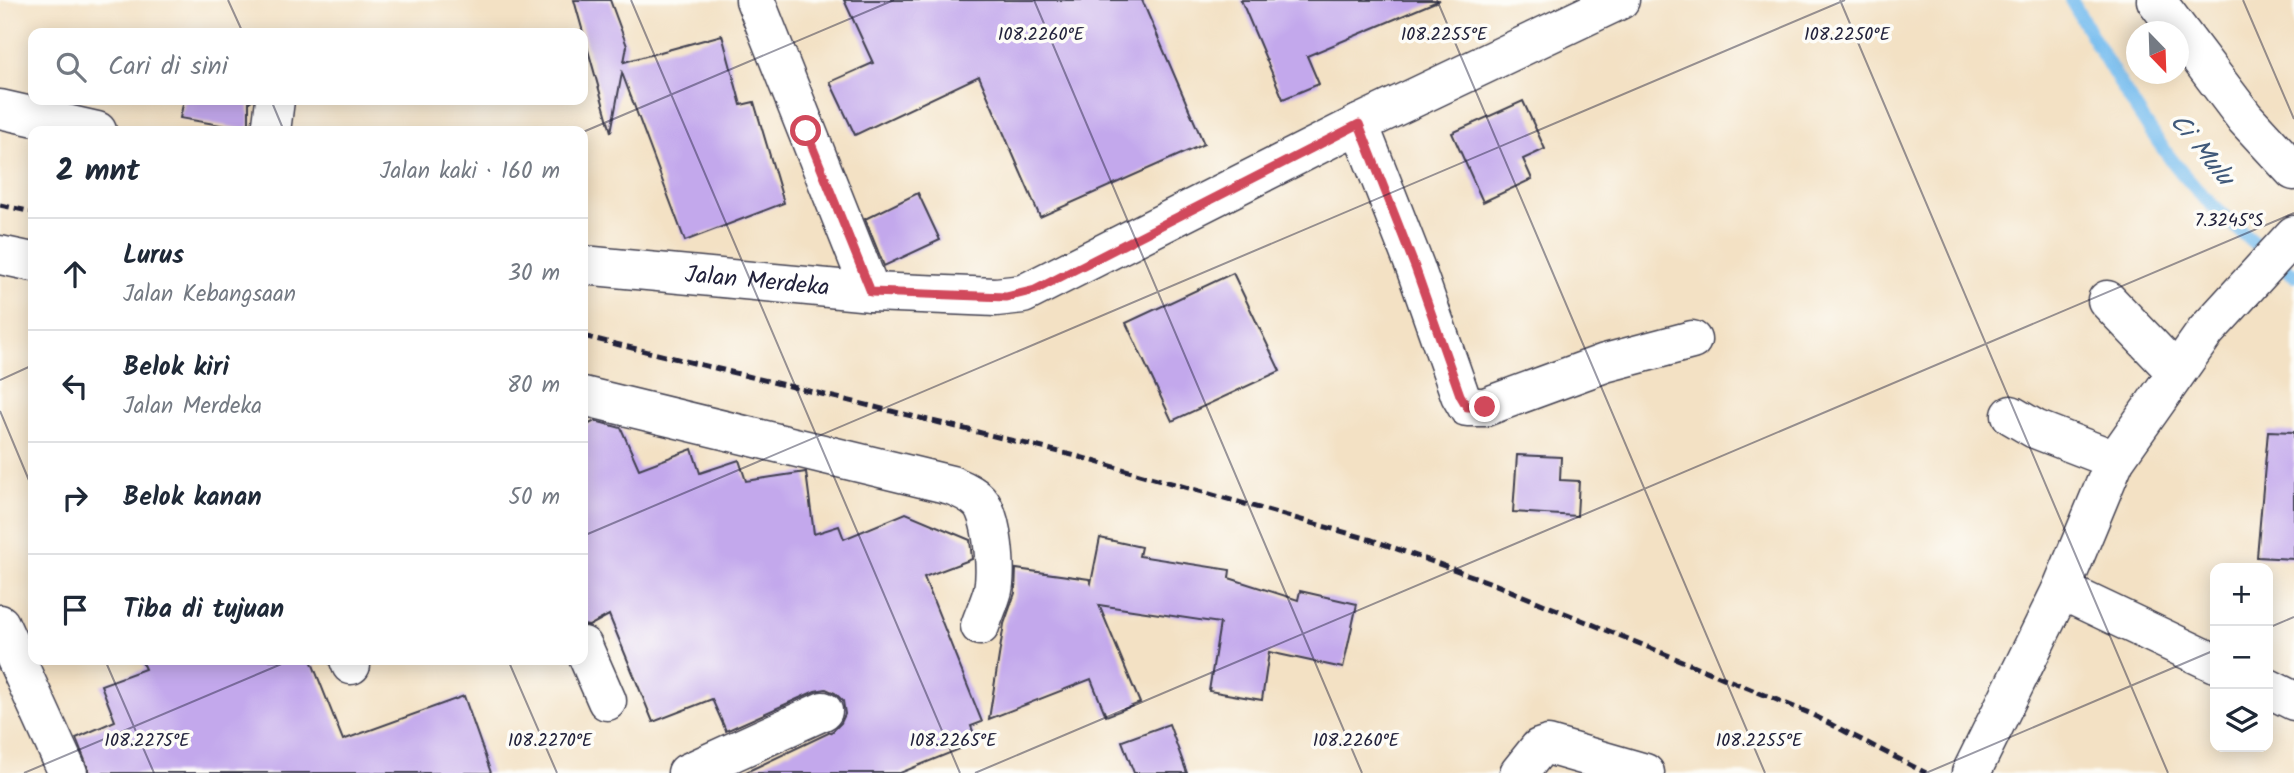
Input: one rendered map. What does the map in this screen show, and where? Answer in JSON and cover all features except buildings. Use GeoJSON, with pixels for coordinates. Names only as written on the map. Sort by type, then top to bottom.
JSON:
{"type":"FeatureCollection","features":[{"type":"Feature","properties":{"kind":"street"},"geometry":{"type":"LineString","coordinates":[[755,0],[871,292]]}},
{"type":"Feature","properties":{"kind":"street","name":"Jalan Merdeka"},"geometry":{"type":"LineString","coordinates":[[588,265],[871,292],[996,297],[1023,294],[1359,124],[1620,0]]}},
{"type":"Feature","properties":{"kind":"street"},"geometry":{"type":"LineString","coordinates":[[2157,0],[2245,118],[2294,172]]}},
{"type":"Feature","properties":{"kind":"street"},"geometry":{"type":"LineString","coordinates":[[272,126],[274,105]]}},
{"type":"Feature","properties":{"kind":"street"},"geometry":{"type":"LineString","coordinates":[[0,109],[75,126]]}},
{"type":"Feature","properties":{"kind":"street"},"geometry":{"type":"LineString","coordinates":[[1359,124],[1415,267],[1460,395],[1467,407],[1485,407],[1605,363],[1692,340]]}},
{"type":"Feature","properties":{"kind":"street"},"geometry":{"type":"LineString","coordinates":[[1971,773],[2061,590],[2115,460],[2206,331],[2293,236]]}},
{"type":"Feature","properties":{"kind":"street"},"geometry":{"type":"LineString","coordinates":[[0,255],[28,261]]}},
{"type":"Feature","properties":{"kind":"street"},"geometry":{"type":"LineString","coordinates":[[2107,300],[2176,372]]}},
{"type":"Feature","properties":{"kind":"street"},"geometry":{"type":"LineString","coordinates":[[588,398],[951,485],[968,492],[980,501],[986,513],[995,569],[993,589],[980,626]]}},
{"type":"Feature","properties":{"kind":"street"},"geometry":{"type":"LineString","coordinates":[[2011,415],[2035,429],[2115,460]]}},
{"type":"Feature","properties":{"kind":"street"},"geometry":{"type":"LineString","coordinates":[[2061,590],[2210,661]]}},
{"type":"Feature","properties":{"kind":"street"},"geometry":{"type":"LineString","coordinates":[[0,624],[68,773]]}},
{"type":"Feature","properties":{"kind":"street"},"geometry":{"type":"LineString","coordinates":[[588,657],[607,701]]}},
{"type":"Feature","properties":{"kind":"street"},"geometry":{"type":"LineString","coordinates":[[2270,689],[2294,701]]}},
{"type":"Feature","properties":{"kind":"street"},"geometry":{"type":"LineString","coordinates":[[687,773],[823,711]]}},
{"type":"Feature","properties":{"kind":"street"},"geometry":{"type":"LineString","coordinates":[[1519,773],[1539,748],[1548,745],[1645,773]]}},
{"type":"Feature","properties":{"kind":"waterway","name":"Ci Mulu"},"geometry":{"type":"LineString","coordinates":[[2071,0],[2131,100],[2183,175],[2228,220],[2294,275]]}},
{"type":"Feature","properties":{"kind":"railway"},"geometry":{"type":"LineString","coordinates":[[0,205],[28,211]]}},
{"type":"Feature","properties":{"kind":"railway"},"geometry":{"type":"LineString","coordinates":[[588,337],[1076,456],[1372,540],[1489,582],[1809,713],[1926,773]]}},
{"type":"Feature","properties":{"kind":"route"},"geometry":{"type":"LineString","coordinates":[[806,131],[871,292],[1006,297],[1035,290],[1359,124],[1415,267],[1460,395],[1467,407],[1485,407]]}}]}
